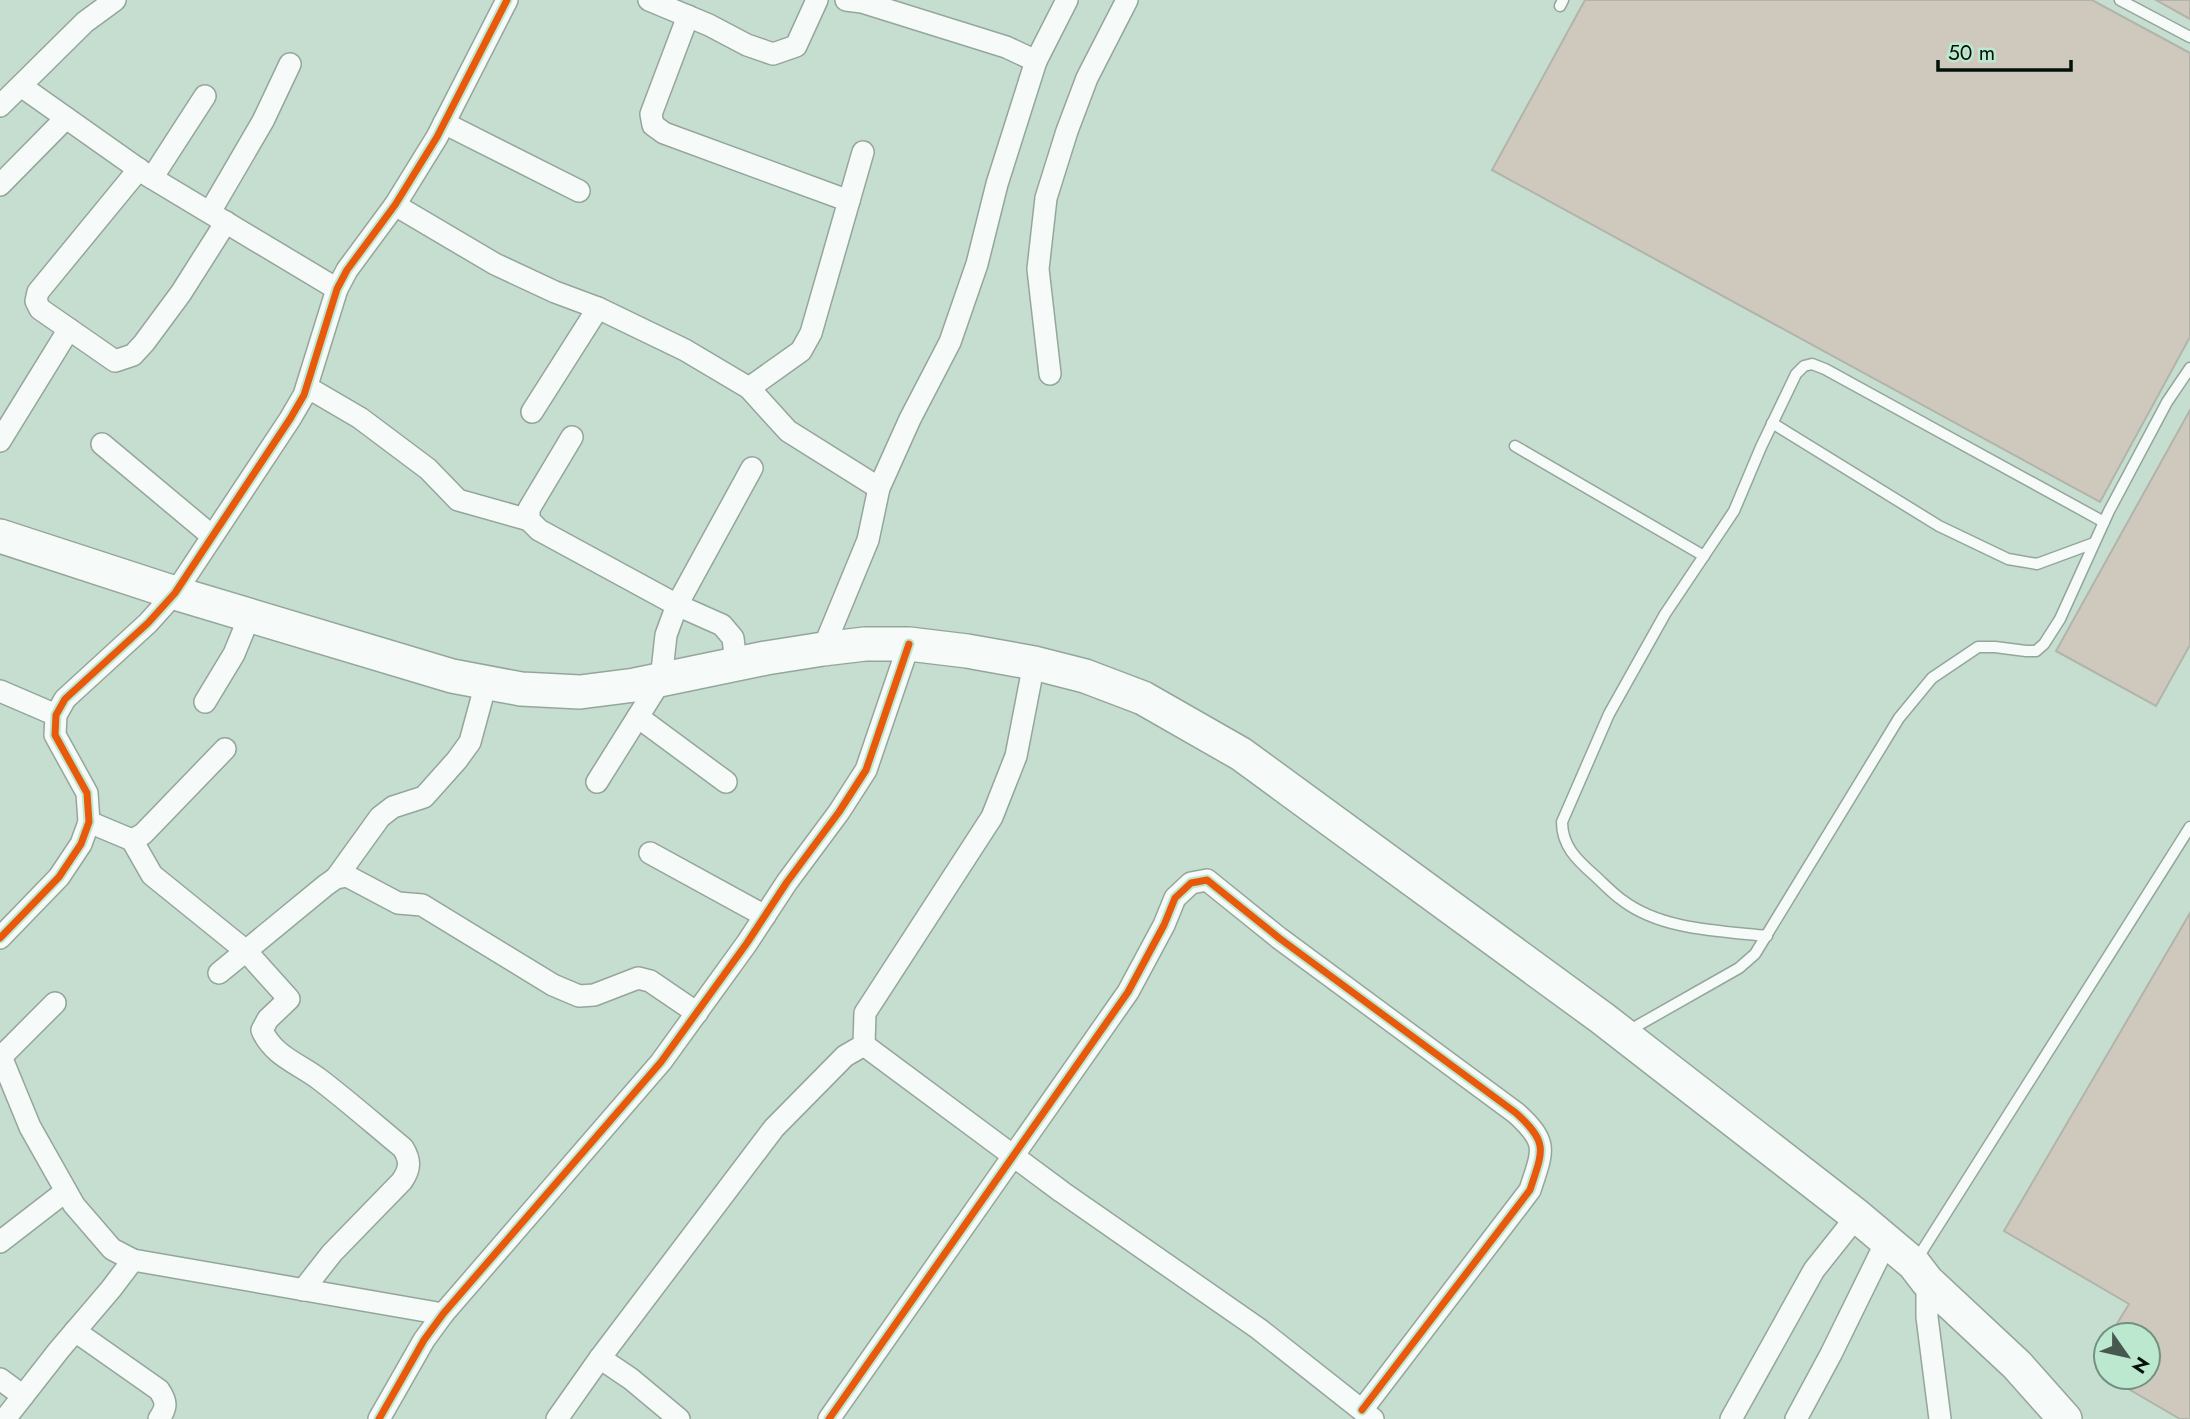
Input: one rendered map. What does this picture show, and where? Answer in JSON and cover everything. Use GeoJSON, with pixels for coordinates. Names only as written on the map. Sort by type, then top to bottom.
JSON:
{"type":"FeatureCollection","features":[{"type":"Feature","properties":{"kind":"main road"},"geometry":{"type":"LineString","coordinates":[[0,536],[175,593],[452,676],[521,689],[580,692],[661,680],[823,649],[865,644],[909,644],[967,650],[1034,663],[1085,676],[1143,698],[1241,754],[1623,1034],[1857,1216],[1886,1240],[2017,1366],[2065,1419]]}},
{"type":"Feature","properties":{"kind":"street"},"geometry":{"type":"LineString","coordinates":[[0,106],[85,22],[115,0]]}},
{"type":"Feature","properties":{"kind":"street"},"geometry":{"type":"LineString","coordinates":[[0,939],[59,877],[81,844],[89,822],[87,793],[55,735],[56,715],[65,699],[148,623],[175,593],[290,419],[307,387],[337,289],[347,270],[395,205],[444,124],[506,0]]}},
{"type":"Feature","properties":{"kind":"street"},"geometry":{"type":"LineString","coordinates":[[649,0],[747,46],[774,54],[796,47],[817,0]]}},
{"type":"Feature","properties":{"kind":"street"},"geometry":{"type":"LineString","coordinates":[[846,0],[862,2],[1006,47],[1036,61]]}},
{"type":"Feature","properties":{"kind":"street"},"geometry":{"type":"LineString","coordinates":[[823,649],[868,540],[879,488],[910,419],[950,342],[977,264],[997,184],[1036,61],[1067,0]]}},
{"type":"Feature","properties":{"kind":"street"},"geometry":{"type":"LineString","coordinates":[[1050,374],[1038,269],[1046,198],[1087,78],[1127,0]]}},
{"type":"Feature","properties":{"kind":"street"},"geometry":{"type":"LineString","coordinates":[[688,16],[651,114],[653,125],[664,133],[849,201]]}},
{"type":"Feature","properties":{"kind":"street"},"geometry":{"type":"LineString","coordinates":[[205,96],[145,173],[38,292],[36,301],[40,309],[115,361],[133,355],[181,293],[290,64]]}},
{"type":"Feature","properties":{"kind":"street"},"geometry":{"type":"LineString","coordinates":[[21,86],[145,173],[337,289]]}},
{"type":"Feature","properties":{"kind":"street"},"geometry":{"type":"LineString","coordinates":[[0,185],[66,118]]}},
{"type":"Feature","properties":{"kind":"street"},"geometry":{"type":"LineString","coordinates":[[444,124],[579,191]]}},
{"type":"Feature","properties":{"kind":"street"},"geometry":{"type":"LineString","coordinates":[[749,388],[801,351],[811,333],[863,152]]}},
{"type":"Feature","properties":{"kind":"street"},"geometry":{"type":"LineString","coordinates":[[395,205],[495,264],[555,292],[598,308],[685,350],[749,388],[788,432],[879,488]]}},
{"type":"Feature","properties":{"kind":"street"},"geometry":{"type":"LineString","coordinates":[[532,412],[598,308]]}},
{"type":"Feature","properties":{"kind":"street"},"geometry":{"type":"LineString","coordinates":[[0,441],[69,329]]}},
{"type":"Feature","properties":{"kind":"street"},"geometry":{"type":"LineString","coordinates":[[307,387],[360,418],[428,469],[458,500],[529,520],[539,530],[677,605],[722,625],[733,638],[736,664]]}},
{"type":"Feature","properties":{"kind":"street"},"geometry":{"type":"LineString","coordinates":[[529,520],[529,509],[572,437]]}},
{"type":"Feature","properties":{"kind":"street"},"geometry":{"type":"LineString","coordinates":[[102,444],[212,536]]}},
{"type":"Feature","properties":{"kind":"street"},"geometry":{"type":"LineString","coordinates":[[597,782],[661,680],[666,635],[677,605],[752,468]]}},
{"type":"Feature","properties":{"kind":"street"},"geometry":{"type":"LineString","coordinates":[[205,702],[234,654],[250,615]]}},
{"type":"Feature","properties":{"kind":"street"},"geometry":{"type":"LineString","coordinates":[[379,1419],[424,1340],[443,1314],[661,1062],[839,812],[866,769],[909,644]]}},
{"type":"Feature","properties":{"kind":"street"},"geometry":{"type":"LineString","coordinates":[[864,1045],[864,1013],[992,817],[1016,757],[1034,663]]}},
{"type":"Feature","properties":{"kind":"street"},"geometry":{"type":"LineString","coordinates":[[219,974],[336,878],[380,817],[393,807],[424,797],[470,742],[486,683]]}},
{"type":"Feature","properties":{"kind":"street"},"geometry":{"type":"LineString","coordinates":[[0,691],[56,715]]}},
{"type":"Feature","properties":{"kind":"street"},"geometry":{"type":"LineString","coordinates":[[638,717],[726,782]]}},
{"type":"Feature","properties":{"kind":"street"},"geometry":{"type":"LineString","coordinates":[[132,840],[143,834],[225,749]]}},
{"type":"Feature","properties":{"kind":"street"},"geometry":{"type":"LineString","coordinates":[[89,822],[132,840],[152,875],[246,951],[289,999],[268,1019],[262,1030],[266,1041],[277,1052],[317,1077],[403,1148],[410,1158],[409,1171],[402,1181],[332,1253],[303,1290]]}},
{"type":"Feature","properties":{"kind":"street"},"geometry":{"type":"LineString","coordinates":[[650,852],[765,916]]}},
{"type":"Feature","properties":{"kind":"street"},"geometry":{"type":"LineString","coordinates":[[336,878],[346,876],[359,880],[398,903],[422,905],[553,985],[579,996],[594,995],[638,978],[650,981],[697,1013]]}},
{"type":"Feature","properties":{"kind":"street"},"geometry":{"type":"LineString","coordinates":[[829,1419],[1013,1156],[1052,1103],[1128,992],[1164,925],[1175,898],[1191,883],[1207,880],[1279,938],[1516,1112],[1536,1131],[1542,1153],[1530,1190],[1367,1415],[1259,1329],[1013,1156],[864,1045]]}},
{"type":"Feature","properties":{"kind":"street"},"geometry":{"type":"LineString","coordinates":[[55,1003],[1,1056],[30,1127],[74,1205],[112,1249],[133,1260],[443,1314]]}},
{"type":"Feature","properties":{"kind":"street"},"geometry":{"type":"LineString","coordinates":[[557,1419],[774,1128],[845,1056],[864,1045]]}},
{"type":"Feature","properties":{"kind":"street"},"geometry":{"type":"LineString","coordinates":[[0,1242],[66,1191]]}},
{"type":"Feature","properties":{"kind":"street"},"geometry":{"type":"LineString","coordinates":[[1731,1419],[1814,1270],[1857,1216]]}},
{"type":"Feature","properties":{"kind":"street"},"geometry":{"type":"LineString","coordinates":[[1796,1419],[1886,1240]]}},
{"type":"Feature","properties":{"kind":"street"},"geometry":{"type":"LineString","coordinates":[[5,1419],[133,1260]]}},
{"type":"Feature","properties":{"kind":"street"},"geometry":{"type":"LineString","coordinates":[[1920,1273],[1940,1419]]}},
{"type":"Feature","properties":{"kind":"street"},"geometry":{"type":"LineString","coordinates":[[75,1331],[159,1390],[166,1399],[166,1408],[159,1419]]}},
{"type":"Feature","properties":{"kind":"street"},"geometry":{"type":"LineString","coordinates":[[600,1358],[631,1379],[679,1419]]}},
{"type":"Feature","properties":{"kind":"street"},"geometry":{"type":"LineString","coordinates":[[0,1379],[23,1396]]}},
{"type":"Feature","properties":{"kind":"lane"},"geometry":{"type":"LineString","coordinates":[[2120,0],[2190,37]]}},
{"type":"Feature","properties":{"kind":"lane"},"geometry":{"type":"LineString","coordinates":[[1767,936],[1706,930],[1656,918],[1624,902],[1579,862],[1562,836],[1562,822],[1609,714],[1665,614],[1734,512],[1796,374],[1804,366],[1812,364],[1985,455],[2104,522]]}},
{"type":"Feature","properties":{"kind":"lane"},"geometry":{"type":"LineString","coordinates":[[1623,1034],[1739,968],[1755,954],[1899,718],[1932,678],[1978,647],[2036,651],[2044,644],[2060,619],[2104,522],[2167,402],[2190,368]]}},
{"type":"Feature","properties":{"kind":"lane"},"geometry":{"type":"LineString","coordinates":[[1772,423],[1939,526],[2008,559],[2037,565],[2094,543]]}},
{"type":"Feature","properties":{"kind":"lane"},"geometry":{"type":"LineString","coordinates":[[1515,446],[1704,556]]}},
{"type":"Feature","properties":{"kind":"lane"},"geometry":{"type":"LineString","coordinates":[[1920,1273],[2190,827]]}},
{"type":"Feature","properties":{"kind":"building"},"geometry":{"type":"Polygon","coordinates":[[[1585,0],[2092,0],[2190,53],[2190,337],[2100,502],[1492,170],[1585,0]]]}},
{"type":"Feature","properties":{"kind":"building"},"geometry":{"type":"Polygon","coordinates":[[[2156,0],[2190,0],[2190,19],[2156,0]]]}},
{"type":"Feature","properties":{"kind":"building"},"geometry":{"type":"Polygon","coordinates":[[[2190,410],[2190,645],[2156,706],[2056,651],[2190,410]]]}},
{"type":"Feature","properties":{"kind":"building"},"geometry":{"type":"Polygon","coordinates":[[[2190,913],[2190,1419],[2180,1419],[2132,1391],[2162,1391],[2162,1321],[2119,1321],[2129,1304],[2004,1231],[2190,913]]]}},
{"type":"Feature","properties":{"kind":"cycle path"},"geometry":{"type":"LineString","coordinates":[[0,938],[59,877],[81,844],[89,822],[87,793],[55,735],[56,715],[65,699],[148,623],[175,593],[290,419],[304,395],[337,289],[347,270],[395,205],[437,137],[507,0]]}},
{"type":"Feature","properties":{"kind":"cycle path"},"geometry":{"type":"LineString","coordinates":[[379,1419],[424,1340],[443,1314],[661,1062],[839,812],[866,770],[909,644]]}},
{"type":"Feature","properties":{"kind":"cycle path"},"geometry":{"type":"LineString","coordinates":[[829,1419],[1128,992],[1164,925],[1175,898],[1191,883],[1207,880],[1279,938],[1516,1113],[1527,1123],[1538,1140],[1540,1156],[1530,1190],[1362,1410]]}}]}
